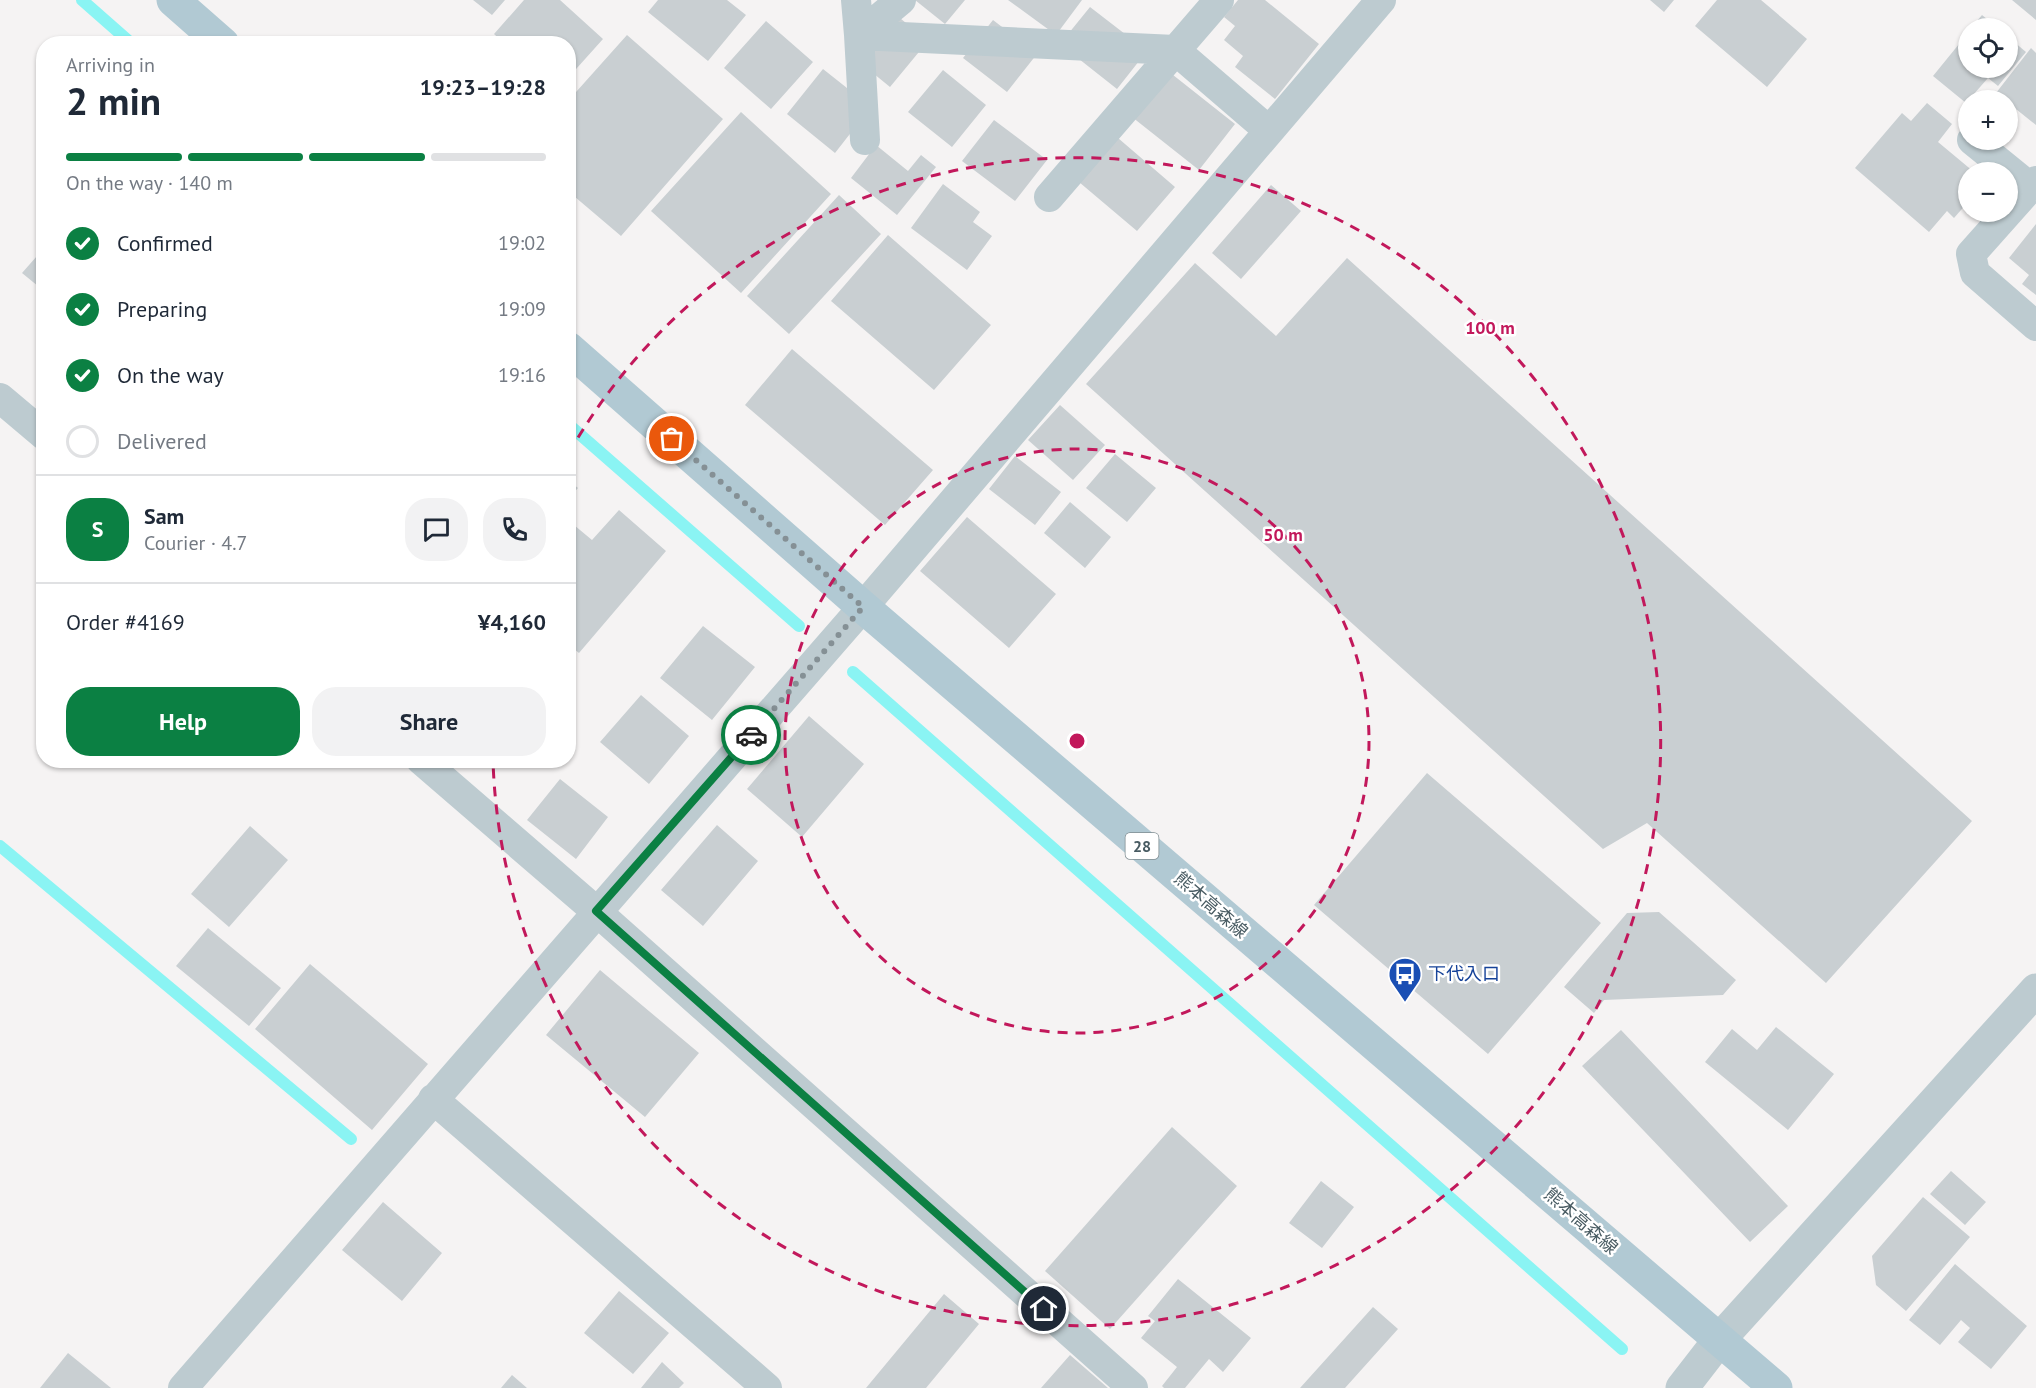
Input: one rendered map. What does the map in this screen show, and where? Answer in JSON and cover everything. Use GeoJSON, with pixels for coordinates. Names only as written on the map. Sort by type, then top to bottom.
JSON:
{"type":"FeatureCollection","features":[{"type":"Feature","properties":{"kind":"main road"},"geometry":{"type":"LineString","coordinates":[[173,0],[214,36]]}},
{"type":"Feature","properties":{"kind":"main road","name":"熊本高森線"},"geometry":{"type":"LineString","coordinates":[[576,355],[863,607],[1776,1388]]}},
{"type":"Feature","properties":{"kind":"street"},"geometry":{"type":"LineString","coordinates":[[856,0],[865,140]]}},
{"type":"Feature","properties":{"kind":"street"},"geometry":{"type":"LineString","coordinates":[[859,35],[901,0]]}},
{"type":"Feature","properties":{"kind":"street"},"geometry":{"type":"LineString","coordinates":[[1049,198],[1219,0]]}},
{"type":"Feature","properties":{"kind":"street"},"geometry":{"type":"LineString","coordinates":[[183,1388],[863,607],[1268,130],[1382,0]]}},
{"type":"Feature","properties":{"kind":"street"},"geometry":{"type":"LineString","coordinates":[[859,35],[1175,50],[1268,130]]}},
{"type":"Feature","properties":{"kind":"street"},"geometry":{"type":"LineString","coordinates":[[1987,150],[2033,184],[1971,254],[1975,273],[2036,326]]}},
{"type":"Feature","properties":{"kind":"street"},"geometry":{"type":"LineString","coordinates":[[0,398],[36,428]]}},
{"type":"Feature","properties":{"kind":"street"},"geometry":{"type":"LineString","coordinates":[[430,768],[596,911],[1133,1388]]}},
{"type":"Feature","properties":{"kind":"street"},"geometry":{"type":"LineString","coordinates":[[1682,1388],[1720,1339],[2036,990]]}},
{"type":"Feature","properties":{"kind":"street"},"geometry":{"type":"LineString","coordinates":[[433,1099],[767,1388]]}},
{"type":"Feature","properties":{"kind":"building"},"geometry":{"type":"Polygon","coordinates":[[[473,0],[505,0],[492,15],[473,0]]]}},
{"type":"Feature","properties":{"kind":"building"},"geometry":{"type":"Polygon","coordinates":[[[524,0],[560,0],[603,39],[576,69],[576,36],[496,36],[494,34],[524,0]]]}},
{"type":"Feature","properties":{"kind":"building"},"geometry":{"type":"Polygon","coordinates":[[[658,0],[727,0],[746,15],[708,61],[648,12],[658,0]]]}},
{"type":"Feature","properties":{"kind":"building"},"geometry":{"type":"Polygon","coordinates":[[[915,0],[965,0],[945,24],[915,0]]]}},
{"type":"Feature","properties":{"kind":"building"},"geometry":{"type":"Polygon","coordinates":[[[1008,0],[1082,0],[1056,35],[1008,0]]]}},
{"type":"Feature","properties":{"kind":"building"},"geometry":{"type":"Polygon","coordinates":[[[1238,0],[1265,0],[1319,44],[1275,99],[1235,67],[1243,56],[1224,40],[1235,26],[1224,17],[1238,0]]]}},
{"type":"Feature","properties":{"kind":"building"},"geometry":{"type":"Polygon","coordinates":[[[1650,0],[1674,0],[1664,12],[1650,0]]]}},
{"type":"Feature","properties":{"kind":"building"},"geometry":{"type":"Polygon","coordinates":[[[1717,0],[1761,0],[1807,39],[1767,87],[1695,26],[1717,0]]]}},
{"type":"Feature","properties":{"kind":"building"},"geometry":{"type":"Polygon","coordinates":[[[2012,0],[2036,0],[2036,20],[2012,0]]]}},
{"type":"Feature","properties":{"kind":"building"},"geometry":{"type":"Polygon","coordinates":[[[884,5],[928,41],[890,87],[846,51],[884,5]]]}},
{"type":"Feature","properties":{"kind":"building"},"geometry":{"type":"Polygon","coordinates":[[[1090,7],[1147,51],[1117,89],[1060,44],[1090,7]]]}},
{"type":"Feature","properties":{"kind":"building"},"geometry":{"type":"Polygon","coordinates":[[[993,20],[1037,54],[1007,92],[963,58],[993,20]]]}},
{"type":"Feature","properties":{"kind":"building"},"geometry":{"type":"Polygon","coordinates":[[[766,21],[813,62],[771,109],[724,68],[766,21]]]}},
{"type":"Feature","properties":{"kind":"building"},"geometry":{"type":"Polygon","coordinates":[[[627,35],[723,119],[621,236],[576,198],[576,92],[627,35]]]}},
{"type":"Feature","properties":{"kind":"building"},"geometry":{"type":"Polygon","coordinates":[[[1958,45],[1958,78],[1988,78],[1977,90],[1958,90],[1958,96],[1933,76],[1958,45]]]}},
{"type":"Feature","properties":{"kind":"building"},"geometry":{"type":"Polygon","coordinates":[[[2018,45],[2026,52],[2018,62],[2018,45]]]}},
{"type":"Feature","properties":{"kind":"building"},"geometry":{"type":"Polygon","coordinates":[[[2031,48],[2036,53],[2036,125],[2018,111],[2018,90],[1998,90],[2008,78],[2018,78],[2018,65],[2031,48]]]}},
{"type":"Feature","properties":{"kind":"building"},"geometry":{"type":"Polygon","coordinates":[[[823,69],[871,107],[835,153],[787,114],[823,69]]]}},
{"type":"Feature","properties":{"kind":"building"},"geometry":{"type":"Polygon","coordinates":[[[943,70],[986,105],[952,147],[908,112],[943,70]]]}},
{"type":"Feature","properties":{"kind":"building"},"geometry":{"type":"Polygon","coordinates":[[[1168,71],[1235,124],[1199,170],[1132,117],[1168,71]]]}},
{"type":"Feature","properties":{"kind":"building"},"geometry":{"type":"Polygon","coordinates":[[[1988,78],[2005,78],[1998,86],[1988,78]]]}},
{"type":"Feature","properties":{"kind":"building"},"geometry":{"type":"Polygon","coordinates":[[[1927,103],[1952,124],[1938,142],[1962,162],[1958,162],[1958,213],[1954,218],[1947,211],[1929,232],[1855,168],[1902,113],[1911,121],[1927,103]]]}},
{"type":"Feature","properties":{"kind":"building"},"geometry":{"type":"Polygon","coordinates":[[[741,112],[831,194],[741,293],[651,211],[741,112]]]}},
{"type":"Feature","properties":{"kind":"building"},"geometry":{"type":"Polygon","coordinates":[[[994,120],[1047,160],[1015,201],[962,161],[994,120]]]}},
{"type":"Feature","properties":{"kind":"building"},"geometry":{"type":"Polygon","coordinates":[[[1118,138],[1175,187],[1137,231],[1079,182],[1118,138]]]}},
{"type":"Feature","properties":{"kind":"building"},"geometry":{"type":"Polygon","coordinates":[[[876,145],[908,171],[921,155],[936,167],[897,215],[851,178],[876,145]]]}},
{"type":"Feature","properties":{"kind":"building"},"geometry":{"type":"Polygon","coordinates":[[[943,184],[980,212],[973,222],[992,236],[967,270],[911,228],[943,184]]]}},
{"type":"Feature","properties":{"kind":"building"},"geometry":{"type":"Polygon","coordinates":[[[1271,185],[1301,211],[1241,279],[1212,253],[1271,185]]]}},
{"type":"Feature","properties":{"kind":"building"},"geometry":{"type":"Polygon","coordinates":[[[839,195],[881,234],[789,334],[747,296],[839,195]]]}},
{"type":"Feature","properties":{"kind":"building"},"geometry":{"type":"Polygon","coordinates":[[[2036,224],[2036,295],[2022,284],[2029,275],[2009,258],[2036,224]]]}},
{"type":"Feature","properties":{"kind":"building"},"geometry":{"type":"Polygon","coordinates":[[[888,235],[991,325],[934,390],[831,301],[888,235]]]}},
{"type":"Feature","properties":{"kind":"building"},"geometry":{"type":"Polygon","coordinates":[[[36,257],[36,284],[22,273],[36,257]]]}},
{"type":"Feature","properties":{"kind":"building"},"geometry":{"type":"Polygon","coordinates":[[[1347,258],[1972,821],[1826,983],[1647,823],[1603,849],[1086,384],[1195,263],[1276,336],[1347,258]]]}},
{"type":"Feature","properties":{"kind":"building"},"geometry":{"type":"Polygon","coordinates":[[[792,349],[933,470],[885,525],[745,405],[792,349]]]}},
{"type":"Feature","properties":{"kind":"building"},"geometry":{"type":"Polygon","coordinates":[[[1060,405],[1105,445],[1073,480],[1028,440],[1060,405]]]}},
{"type":"Feature","properties":{"kind":"building"},"geometry":{"type":"Polygon","coordinates":[[[1115,454],[1156,488],[1127,522],[1086,488],[1115,454]]]}},
{"type":"Feature","properties":{"kind":"building"},"geometry":{"type":"Polygon","coordinates":[[[1015,456],[1061,492],[1035,525],[989,489],[1015,456]]]}},
{"type":"Feature","properties":{"kind":"building"},"geometry":{"type":"Polygon","coordinates":[[[1070,502],[1111,537],[1085,568],[1044,533],[1070,502]]]}},
{"type":"Feature","properties":{"kind":"building"},"geometry":{"type":"Polygon","coordinates":[[[619,510],[666,551],[579,653],[576,651],[576,527],[592,540],[619,510]]]}},
{"type":"Feature","properties":{"kind":"building"},"geometry":{"type":"Polygon","coordinates":[[[967,517],[1056,594],[1009,648],[920,571],[967,517]]]}},
{"type":"Feature","properties":{"kind":"building"},"geometry":{"type":"Polygon","coordinates":[[[703,626],[755,667],[712,720],[660,678],[703,626]]]}},
{"type":"Feature","properties":{"kind":"building"},"geometry":{"type":"Polygon","coordinates":[[[641,695],[689,736],[649,784],[600,742],[641,695]]]}},
{"type":"Feature","properties":{"kind":"building"},"geometry":{"type":"Polygon","coordinates":[[[809,716],[864,764],[802,837],[747,789],[809,716]]]}},
{"type":"Feature","properties":{"kind":"building"},"geometry":{"type":"Polygon","coordinates":[[[1427,773],[1601,923],[1488,1054],[1314,905],[1427,773]]]}},
{"type":"Feature","properties":{"kind":"building"},"geometry":{"type":"Polygon","coordinates":[[[560,779],[608,817],[576,859],[527,820],[560,779]]]}},
{"type":"Feature","properties":{"kind":"building"},"geometry":{"type":"Polygon","coordinates":[[[717,825],[758,861],[703,926],[661,890],[717,825]]]}},
{"type":"Feature","properties":{"kind":"building"},"geometry":{"type":"Polygon","coordinates":[[[250,826],[288,860],[229,927],[191,894],[250,826]]]}},
{"type":"Feature","properties":{"kind":"building"},"geometry":{"type":"Polygon","coordinates":[[[1659,912],[1736,980],[1723,995],[1604,1000],[1594,1013],[1564,987],[1627,913],[1659,912]]]}},
{"type":"Feature","properties":{"kind":"building"},"geometry":{"type":"Polygon","coordinates":[[[208,928],[281,988],[249,1026],[176,966],[208,928]]]}},
{"type":"Feature","properties":{"kind":"building"},"geometry":{"type":"Polygon","coordinates":[[[310,964],[428,1064],[372,1130],[255,1029],[310,964]]]}},
{"type":"Feature","properties":{"kind":"building"},"geometry":{"type":"Polygon","coordinates":[[[600,970],[699,1053],[645,1117],[546,1035],[600,970]]]}},
{"type":"Feature","properties":{"kind":"building"},"geometry":{"type":"Polygon","coordinates":[[[1776,1027],[1834,1074],[1788,1130],[1705,1062],[1732,1029],[1757,1050],[1776,1027]]]}},
{"type":"Feature","properties":{"kind":"building"},"geometry":{"type":"Polygon","coordinates":[[[1621,1030],[1788,1206],[1750,1242],[1582,1066],[1621,1030]]]}},
{"type":"Feature","properties":{"kind":"building"},"geometry":{"type":"Polygon","coordinates":[[[1172,1127],[1237,1186],[1110,1329],[1045,1271],[1172,1127]]]}},
{"type":"Feature","properties":{"kind":"building"},"geometry":{"type":"Polygon","coordinates":[[[1951,1171],[1986,1202],[1965,1225],[1930,1194],[1951,1171]]]}},
{"type":"Feature","properties":{"kind":"building"},"geometry":{"type":"Polygon","coordinates":[[[1321,1181],[1354,1207],[1322,1248],[1289,1223],[1321,1181]]]}},
{"type":"Feature","properties":{"kind":"building"},"geometry":{"type":"Polygon","coordinates":[[[1923,1197],[1970,1237],[1906,1311],[1876,1285],[1872,1256],[1923,1197]]]}},
{"type":"Feature","properties":{"kind":"building"},"geometry":{"type":"Polygon","coordinates":[[[383,1202],[442,1253],[402,1301],[342,1250],[383,1202]]]}},
{"type":"Feature","properties":{"kind":"building"},"geometry":{"type":"Polygon","coordinates":[[[1955,1264],[2027,1326],[1991,1369],[1958,1342],[1970,1328],[1961,1320],[1940,1345],[1909,1320],[1955,1264]]]}},
{"type":"Feature","properties":{"kind":"building"},"geometry":{"type":"Polygon","coordinates":[[[1178,1279],[1251,1338],[1223,1372],[1209,1359],[1185,1388],[1164,1388],[1162,1386],[1177,1367],[1141,1338],[1155,1321],[1148,1316],[1178,1279]]]}},
{"type":"Feature","properties":{"kind":"building"},"geometry":{"type":"Polygon","coordinates":[[[619,1291],[669,1333],[633,1374],[584,1333],[619,1291]]]}},
{"type":"Feature","properties":{"kind":"building"},"geometry":{"type":"Polygon","coordinates":[[[944,1294],[979,1324],[926,1388],[866,1388],[944,1294]]]}},
{"type":"Feature","properties":{"kind":"building"},"geometry":{"type":"Polygon","coordinates":[[[1373,1307],[1398,1329],[1345,1388],[1300,1388],[1373,1307]]]}},
{"type":"Feature","properties":{"kind":"building"},"geometry":{"type":"Polygon","coordinates":[[[68,1353],[111,1388],[40,1388],[68,1353]]]}},
{"type":"Feature","properties":{"kind":"building"},"geometry":{"type":"Polygon","coordinates":[[[1070,1355],[1108,1388],[1041,1388],[1070,1355]]]}},
{"type":"Feature","properties":{"kind":"building"},"geometry":{"type":"Polygon","coordinates":[[[662,1362],[684,1383],[679,1388],[641,1388],[662,1362]]]}},
{"type":"Feature","properties":{"kind":"building"},"geometry":{"type":"Polygon","coordinates":[[[512,1375],[527,1388],[501,1388],[512,1375]]]}},
{"type":"Feature","properties":{"kind":"waterway"},"geometry":{"type":"LineString","coordinates":[[82,0],[123,36]]}},
{"type":"Feature","properties":{"kind":"waterway"},"geometry":{"type":"LineString","coordinates":[[576,431],[799,626]]}},
{"type":"Feature","properties":{"kind":"waterway"},"geometry":{"type":"LineString","coordinates":[[853,672],[1622,1349]]}},
{"type":"Feature","properties":{"kind":"waterway"},"geometry":{"type":"LineString","coordinates":[[0,846],[351,1139]]}},
{"type":"Feature","properties":{"kind":"way so far"},"geometry":{"type":"LineString","coordinates":[[672,439],[863,607],[751,735]]}},
{"type":"Feature","properties":{"kind":"place","name":"下代入口"},"geometry":{"type":"Point","coordinates":[1405,1003]}},
{"type":"Feature","properties":{"kind":"route"},"geometry":{"type":"LineString","coordinates":[[751,735],[596,911],[1044,1309]]}}]}
